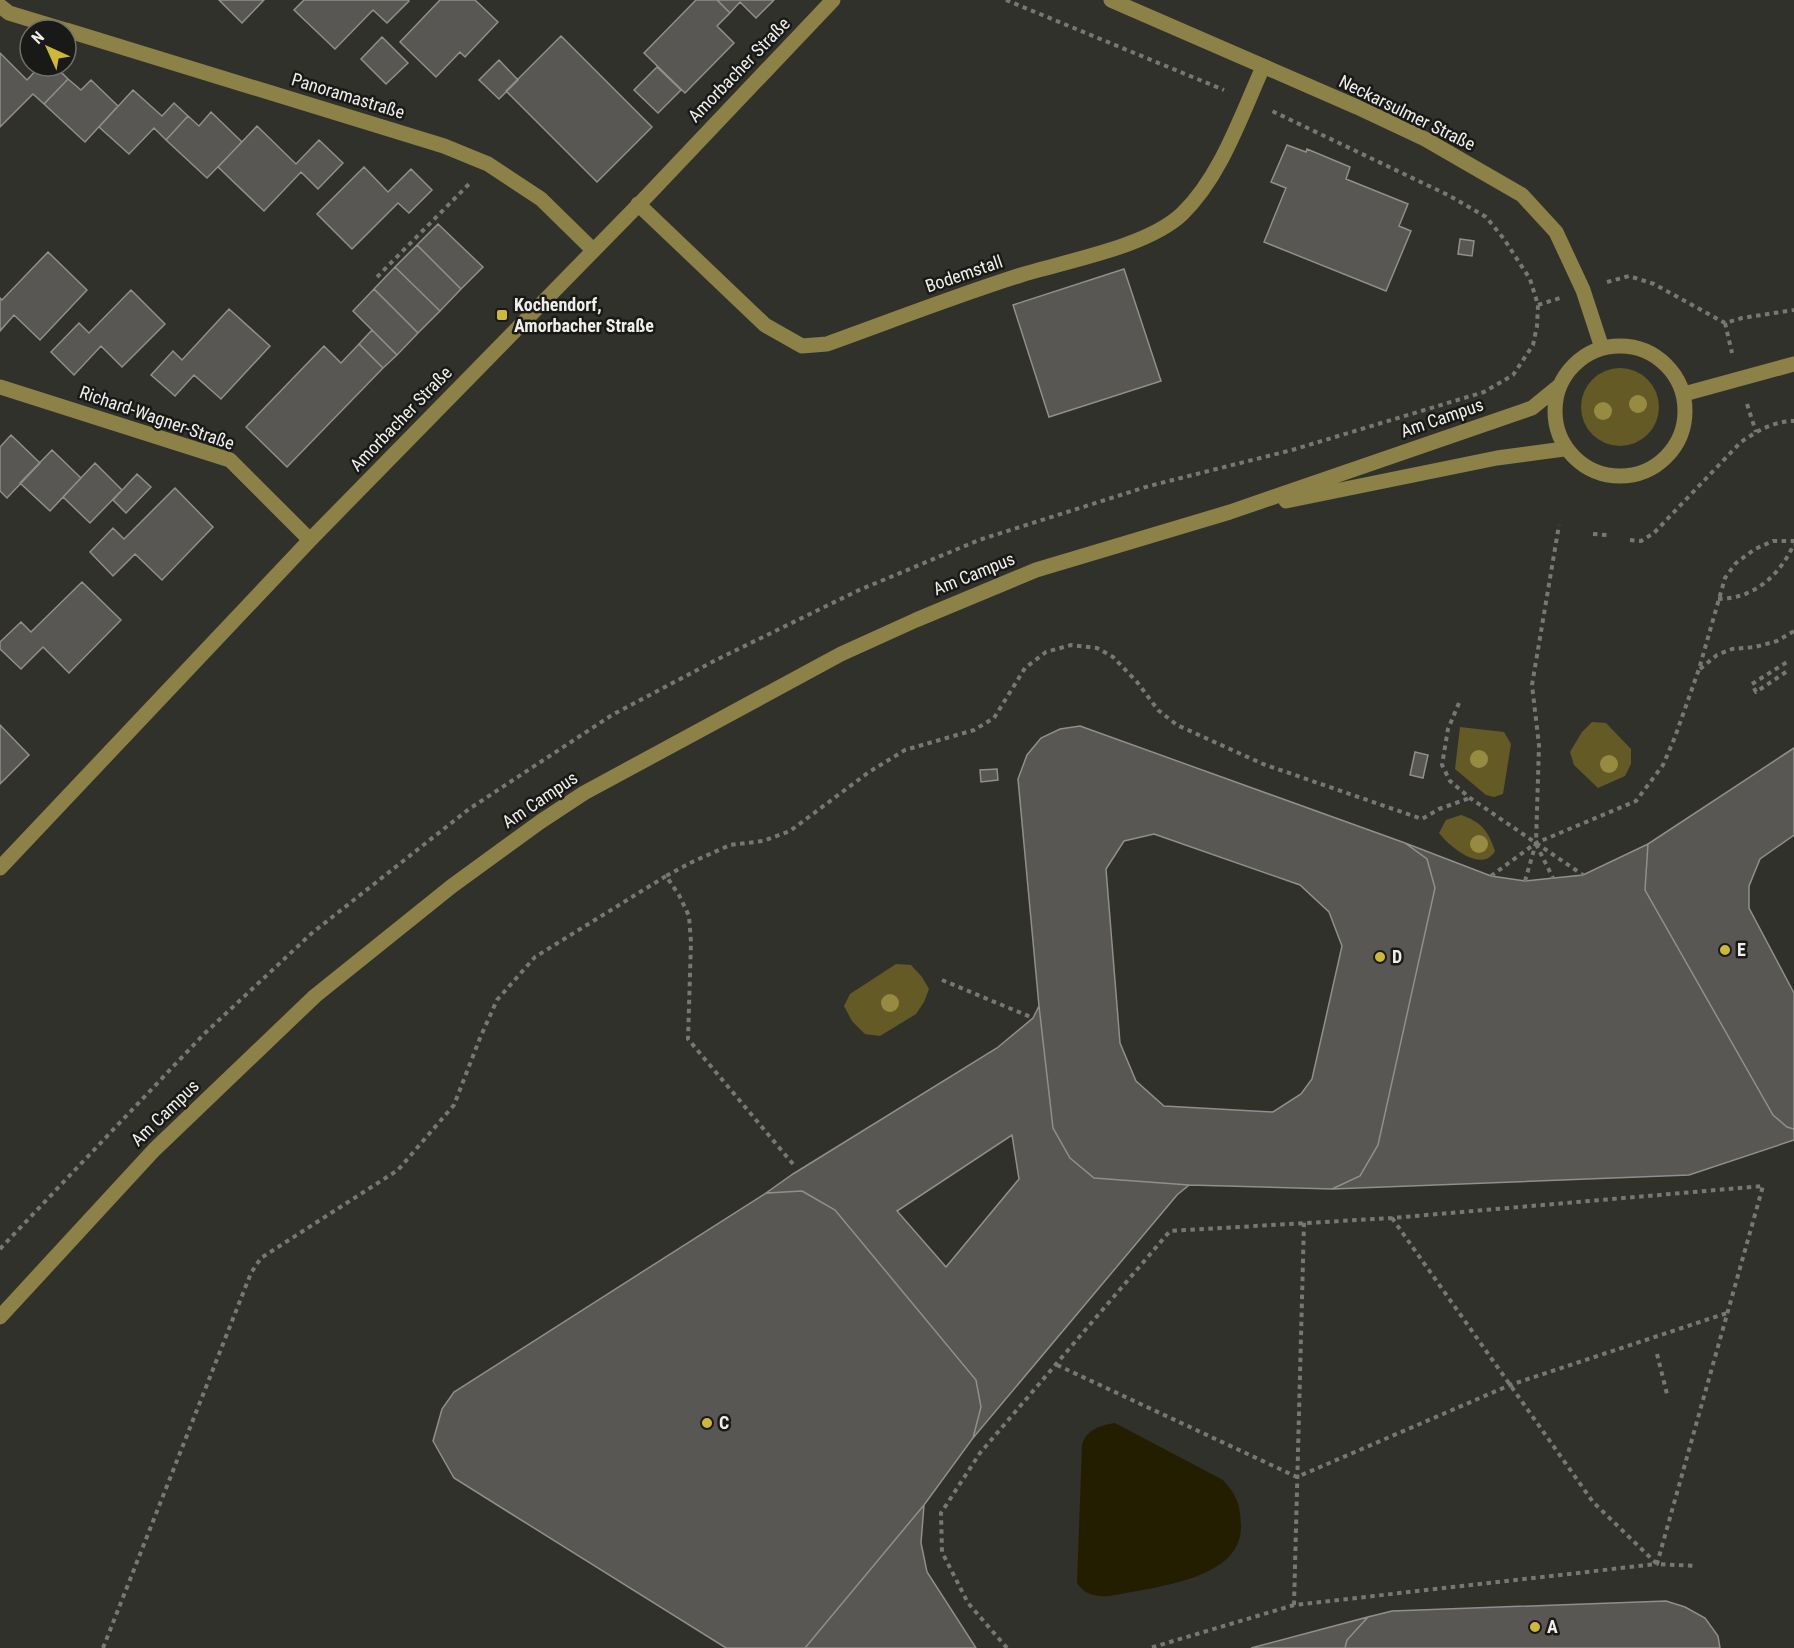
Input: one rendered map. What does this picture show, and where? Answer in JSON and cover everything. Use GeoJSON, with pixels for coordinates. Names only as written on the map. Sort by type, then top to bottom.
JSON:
{"type":"FeatureCollection","features":[{"type":"Feature","properties":{"kind":"street","name":"Amorbacher Straße"},"geometry":{"type":"LineString","coordinates":[[0,868],[310,540],[638,204],[833,0]]}},
{"type":"Feature","properties":{"kind":"street","name":"Neckarsulmer Straße"},"geometry":{"type":"LineString","coordinates":[[1111,0],[1425,139],[1522,195],[1556,232],[1583,290],[1602,348]]}},
{"type":"Feature","properties":{"kind":"street","name":"Panoramastraße"},"geometry":{"type":"LineString","coordinates":[[0,6],[9,13],[25,18]]}},
{"type":"Feature","properties":{"kind":"street","name":"Panoramastraße"},"geometry":{"type":"LineString","coordinates":[[78,34],[444,146],[488,164],[541,199],[592,249]]}},
{"type":"Feature","properties":{"kind":"street","name":"Bodemstall"},"geometry":{"type":"LineString","coordinates":[[638,204],[765,325],[802,346],[827,344],[1021,275],[1094,255],[1146,236],[1179,217],[1205,188],[1263,67]]}},
{"type":"Feature","properties":{"kind":"street"},"geometry":{"type":"LineString","coordinates":[[1632,347],[1652,354],[1670,368],[1684,394],[1686,412],[1683,429],[1676,445],[1665,459],[1651,469],[1635,475],[1618,477],[1600,474],[1584,467],[1564,449],[1555,425],[1554,405],[1559,386],[1569,369],[1584,356],[1602,348],[1632,347]]}},
{"type":"Feature","properties":{"kind":"street"},"geometry":{"type":"LineString","coordinates":[[1684,394],[1794,364]]}},
{"type":"Feature","properties":{"kind":"street","name":"Am Campus"},"geometry":{"type":"LineString","coordinates":[[0,1317],[154,1150],[315,996],[452,886],[548,816],[584,794],[841,654],[916,620],[1036,570],[1230,513],[1532,408],[1559,386]]}},
{"type":"Feature","properties":{"kind":"street","name":"Richard-Wagner-Straße"},"geometry":{"type":"LineString","coordinates":[[0,387],[230,460],[310,540]]}},
{"type":"Feature","properties":{"kind":"street","name":"Am Campus"},"geometry":{"type":"LineString","coordinates":[[1230,513],[1497,458],[1564,449]]}},
{"type":"Feature","properties":{"kind":"path"},"geometry":{"type":"LineString","coordinates":[[1006,0],[1248,99]]}},
{"type":"Feature","properties":{"kind":"path"},"geometry":{"type":"LineString","coordinates":[[376,277],[488,164]]}},
{"type":"Feature","properties":{"kind":"path"},"geometry":{"type":"LineString","coordinates":[[1615,279],[1629,276],[1654,284],[1725,323],[1794,310]]}},
{"type":"Feature","properties":{"kind":"path"},"geometry":{"type":"LineString","coordinates":[[1538,305],[1559,298]]}},
{"type":"Feature","properties":{"kind":"path"},"geometry":{"type":"LineString","coordinates":[[1630,540],[1641,541],[1654,533],[1742,442],[1756,432],[1782,421],[1794,421]]}},
{"type":"Feature","properties":{"kind":"path"},"geometry":{"type":"LineString","coordinates":[[1525,881],[1536,843],[1539,745],[1532,685],[1559,525]]}},
{"type":"Feature","properties":{"kind":"path"},"geometry":{"type":"LineString","coordinates":[[1593,534],[1607,536]]}},
{"type":"Feature","properties":{"kind":"path"},"geometry":{"type":"LineString","coordinates":[[1491,876],[1536,843],[1636,801],[1663,765],[1675,737],[1699,669],[1718,599],[1725,579],[1736,563],[1755,549],[1773,541],[1794,543],[1787,559],[1773,577],[1755,590],[1731,599],[1718,599]]}},
{"type":"Feature","properties":{"kind":"path"},"geometry":{"type":"LineString","coordinates":[[1699,669],[1718,655],[1732,649],[1755,647],[1778,641],[1794,631]]}},
{"type":"Feature","properties":{"kind":"path"},"geometry":{"type":"LineString","coordinates":[[103,1648],[251,1273],[261,1258],[398,1170],[454,1105],[480,1038],[498,1000],[535,957],[690,863],[730,845],[763,841],[790,831],[869,772],[905,750],[975,730],[994,718],[1025,668],[1046,652],[1071,645],[1097,648],[1113,657],[1137,682],[1158,710],[1177,725],[1263,764],[1422,819],[1439,809],[1470,798]]}},
{"type":"Feature","properties":{"kind":"path"},"geometry":{"type":"LineString","coordinates":[[1786,672],[1756,692],[1752,684],[1787,662]]}},
{"type":"Feature","properties":{"kind":"path"},"geometry":{"type":"LineString","coordinates":[[1459,704],[1449,729],[1443,765],[1450,781],[1470,798],[1582,875]]}},
{"type":"Feature","properties":{"kind":"path"},"geometry":{"type":"LineString","coordinates":[[1536,843],[1553,878]]}},
{"type":"Feature","properties":{"kind":"path"},"geometry":{"type":"LineString","coordinates":[[666,876],[689,916],[691,942],[688,1039],[793,1164]]}},
{"type":"Feature","properties":{"kind":"path"},"geometry":{"type":"LineString","coordinates":[[942,980],[1033,1018]]}},
{"type":"Feature","properties":{"kind":"path"},"geometry":{"type":"LineString","coordinates":[[1007,1648],[968,1602],[942,1552],[941,1514],[980,1453],[1170,1231],[1392,1218],[1763,1186],[1657,1564]]}},
{"type":"Feature","properties":{"kind":"path"},"geometry":{"type":"LineString","coordinates":[[1392,1218],[1593,1503],[1657,1564]]}},
{"type":"Feature","properties":{"kind":"path"},"geometry":{"type":"LineString","coordinates":[[1294,1605],[1304,1222]]}},
{"type":"Feature","properties":{"kind":"path"},"geometry":{"type":"LineString","coordinates":[[1057,1365],[1297,1477],[1510,1385],[1728,1313]]}},
{"type":"Feature","properties":{"kind":"path"},"geometry":{"type":"LineString","coordinates":[[1657,1354],[1667,1394]]}},
{"type":"Feature","properties":{"kind":"path"},"geometry":{"type":"LineString","coordinates":[[1150,1648],[1294,1605],[1657,1564],[1696,1566]]}},
{"type":"Feature","properties":{"kind":"shaded area"},"geometry":{"type":"Polygon","coordinates":[[[1620,368],[1635,371],[1647,380],[1656,392],[1659,407],[1656,422],[1647,434],[1635,443],[1620,446],[1605,443],[1593,434],[1584,422],[1581,407],[1584,392],[1593,380],[1605,371],[1620,368]]]}},
{"type":"Feature","properties":{"kind":"shaded area"},"geometry":{"type":"Polygon","coordinates":[[[1592,722],[1606,723],[1631,749],[1631,764],[1625,776],[1598,788],[1574,765],[1570,752],[1582,732],[1592,722]]]}},
{"type":"Feature","properties":{"kind":"shaded area"},"geometry":{"type":"Polygon","coordinates":[[[1460,727],[1504,732],[1511,744],[1503,794],[1494,797],[1486,795],[1455,769],[1460,727]]]}},
{"type":"Feature","properties":{"kind":"shaded area"},"geometry":{"type":"Polygon","coordinates":[[[1461,815],[1479,824],[1490,838],[1495,851],[1489,857],[1482,860],[1466,856],[1450,845],[1439,833],[1446,820],[1461,815]]]}},
{"type":"Feature","properties":{"kind":"shaded area"},"geometry":{"type":"Polygon","coordinates":[[[896,964],[911,965],[922,977],[929,989],[924,1002],[916,1014],[880,1036],[865,1034],[852,1021],[844,1006],[850,994],[896,964]]]}},
{"type":"Feature","properties":{"kind":"shaded area"},"geometry":{"type":"Polygon","coordinates":[[[1115,1423],[1223,1480],[1228,1486],[1237,1501],[1241,1526],[1237,1544],[1227,1559],[1211,1570],[1191,1578],[1147,1589],[1105,1596],[1091,1594],[1080,1587],[1077,1583],[1082,1445],[1094,1429],[1115,1423]]]}},
{"type":"Feature","properties":{"kind":"building"},"geometry":{"type":"Polygon","coordinates":[[[219,0],[264,0],[242,23],[219,0]]]}},
{"type":"Feature","properties":{"kind":"building"},"geometry":{"type":"Polygon","coordinates":[[[304,0],[409,1],[387,23],[373,10],[335,49],[294,10],[304,0]]]}},
{"type":"Feature","properties":{"kind":"building"},"geometry":{"type":"Polygon","coordinates":[[[440,0],[475,0],[498,22],[465,57],[460,52],[436,77],[400,42],[440,0]]]}},
{"type":"Feature","properties":{"kind":"building"},"geometry":{"type":"Polygon","coordinates":[[[696,0],[717,0],[730,13],[717,26],[734,43],[685,93],[644,53],[696,0]]]}},
{"type":"Feature","properties":{"kind":"building"},"geometry":{"type":"Polygon","coordinates":[[[717,0],[774,0],[756,18],[740,2],[730,13],[717,0]]]}},
{"type":"Feature","properties":{"kind":"building"},"geometry":{"type":"Polygon","coordinates":[[[561,36],[652,127],[597,182],[506,91],[561,36]]]}},
{"type":"Feature","properties":{"kind":"building"},"geometry":{"type":"Polygon","coordinates":[[[382,37],[408,63],[386,84],[361,59],[382,37]]]}},
{"type":"Feature","properties":{"kind":"building"},"geometry":{"type":"Polygon","coordinates":[[[0,53],[18,71],[18,78],[27,80],[29,78],[68,79],[44,104],[33,94],[0,127],[0,53]]]}},
{"type":"Feature","properties":{"kind":"building"},"geometry":{"type":"Polygon","coordinates":[[[499,60],[518,80],[499,99],[479,80],[499,60]]]}},
{"type":"Feature","properties":{"kind":"building"},"geometry":{"type":"Polygon","coordinates":[[[657,67],[681,90],[658,113],[634,90],[657,67]]]}},
{"type":"Feature","properties":{"kind":"building"},"geometry":{"type":"Polygon","coordinates":[[[68,79],[81,90],[91,80],[118,106],[85,142],[44,104],[68,79]]]}},
{"type":"Feature","properties":{"kind":"building"},"geometry":{"type":"Polygon","coordinates":[[[133,90],[162,116],[174,103],[188,116],[166,140],[154,128],[129,154],[99,127],[133,90]]]}},
{"type":"Feature","properties":{"kind":"building"},"geometry":{"type":"Polygon","coordinates":[[[211,112],[242,142],[207,178],[166,140],[188,116],[199,126],[211,112]]]}},
{"type":"Feature","properties":{"kind":"building"},"geometry":{"type":"Polygon","coordinates":[[[257,126],[296,164],[319,140],[343,163],[318,189],[301,172],[264,211],[218,167],[257,126]]]}},
{"type":"Feature","properties":{"kind":"building"},"geometry":{"type":"Polygon","coordinates":[[[1287,145],[1306,152],[1307,149],[1350,167],[1346,179],[1408,204],[1399,226],[1411,231],[1386,291],[1264,242],[1286,188],[1271,182],[1287,145]]]}},
{"type":"Feature","properties":{"kind":"building"},"geometry":{"type":"Polygon","coordinates":[[[364,167],[388,192],[411,169],[432,190],[409,213],[398,203],[352,249],[317,214],[364,167]]]}},
{"type":"Feature","properties":{"kind":"building"},"geometry":{"type":"Polygon","coordinates":[[[438,224],[483,267],[461,289],[417,245],[438,224]]]}},
{"type":"Feature","properties":{"kind":"building"},"geometry":{"type":"Polygon","coordinates":[[[1460,239],[1474,241],[1472,256],[1458,254],[1460,239]]]}},
{"type":"Feature","properties":{"kind":"building"},"geometry":{"type":"Polygon","coordinates":[[[417,245],[461,289],[440,311],[395,267],[417,245]]]}},
{"type":"Feature","properties":{"kind":"building"},"geometry":{"type":"Polygon","coordinates":[[[48,252],[87,290],[40,340],[14,315],[0,331],[0,298],[2,300],[48,252]]]}},
{"type":"Feature","properties":{"kind":"building"},"geometry":{"type":"Polygon","coordinates":[[[395,267],[440,311],[418,333],[374,289],[395,267]]]}},
{"type":"Feature","properties":{"kind":"building"},"geometry":{"type":"Polygon","coordinates":[[[1124,269],[1161,381],[1049,417],[1013,305],[1124,269]]]}},
{"type":"Feature","properties":{"kind":"building"},"geometry":{"type":"Polygon","coordinates":[[[374,289],[418,333],[397,355],[353,311],[374,289]]]}},
{"type":"Feature","properties":{"kind":"building"},"geometry":{"type":"Polygon","coordinates":[[[131,290],[165,324],[122,367],[101,346],[74,375],[51,352],[79,323],[89,333],[131,290]]]}},
{"type":"Feature","properties":{"kind":"building"},"geometry":{"type":"Polygon","coordinates":[[[229,309],[270,346],[221,399],[194,375],[175,396],[151,375],[173,351],[182,360],[229,309]]]}},
{"type":"Feature","properties":{"kind":"building"},"geometry":{"type":"Polygon","coordinates":[[[372,330],[397,355],[383,368],[359,344],[372,330]]]}},
{"type":"Feature","properties":{"kind":"building"},"geometry":{"type":"Polygon","coordinates":[[[359,344],[383,368],[287,467],[246,427],[324,346],[341,363],[359,344]]]}},
{"type":"Feature","properties":{"kind":"building"},"geometry":{"type":"Polygon","coordinates":[[[11,435],[40,463],[7,498],[0,491],[0,447],[11,435]]]}},
{"type":"Feature","properties":{"kind":"building"},"geometry":{"type":"Polygon","coordinates":[[[52,450],[81,478],[50,511],[20,483],[52,450]]]}},
{"type":"Feature","properties":{"kind":"building"},"geometry":{"type":"Polygon","coordinates":[[[95,463],[122,490],[90,523],[63,497],[95,463]]]}},
{"type":"Feature","properties":{"kind":"building"},"geometry":{"type":"Polygon","coordinates":[[[137,474],[151,487],[126,513],[113,500],[137,474]]]}},
{"type":"Feature","properties":{"kind":"building"},"geometry":{"type":"Polygon","coordinates":[[[175,488],[213,527],[162,580],[135,554],[113,576],[90,552],[113,528],[124,539],[175,488]]]}},
{"type":"Feature","properties":{"kind":"building"},"geometry":{"type":"Polygon","coordinates":[[[82,582],[121,620],[69,673],[43,647],[21,669],[0,649],[0,642],[21,622],[31,632],[82,582]]]}},
{"type":"Feature","properties":{"kind":"building"},"geometry":{"type":"Polygon","coordinates":[[[0,725],[29,755],[0,784],[0,725]]]}},
{"type":"Feature","properties":{"kind":"building","name":"D"},"geometry":{"type":"Polygon","coordinates":[[[1080,726],[1405,843],[1427,859],[1435,888],[1378,1145],[1360,1176],[1332,1189],[1189,1185],[1094,1178],[1070,1158],[1053,1128],[1018,779],[1027,755],[1041,738],[1060,729],[1080,726]],[[1154,834],[1124,841],[1106,869],[1120,1043],[1136,1081],[1164,1106],[1273,1112],[1301,1094],[1312,1079],[1342,946],[1329,912],[1300,885],[1154,834]]]}},
{"type":"Feature","properties":{"kind":"building","name":"E"},"geometry":{"type":"Polygon","coordinates":[[[1794,748],[1794,835],[1760,859],[1749,886],[1749,908],[1794,993],[1794,1129],[1787,1127],[1773,1115],[1645,890],[1648,844],[1794,748]]]}},
{"type":"Feature","properties":{"kind":"building"},"geometry":{"type":"Polygon","coordinates":[[[1415,752],[1428,755],[1423,778],[1410,775],[1415,752]]]}},
{"type":"Feature","properties":{"kind":"building"},"geometry":{"type":"Polygon","coordinates":[[[997,769],[998,780],[981,782],[980,770],[997,769]]]}},
{"type":"Feature","properties":{"kind":"building"},"geometry":{"type":"Polygon","coordinates":[[[1405,843],[1491,876],[1525,881],[1583,875],[1648,844],[1645,890],[1773,1115],[1787,1127],[1794,1129],[1794,1140],[1689,1175],[1332,1189],[1360,1176],[1378,1145],[1435,888],[1427,859],[1405,843]]]}},
{"type":"Feature","properties":{"kind":"building"},"geometry":{"type":"Polygon","coordinates":[[[1039,1006],[1053,1128],[1070,1158],[1094,1178],[1189,1185],[1177,1195],[973,1438],[981,1407],[976,1380],[835,1210],[802,1191],[766,1193],[997,1048],[1033,1018],[1039,1006]],[[1012,1135],[897,1211],[946,1267],[1019,1179],[1012,1135]]]}},
{"type":"Feature","properties":{"kind":"building","name":"C"},"geometry":{"type":"Polygon","coordinates":[[[802,1191],[835,1210],[976,1380],[981,1407],[973,1438],[924,1505],[805,1648],[726,1648],[454,1478],[433,1441],[442,1409],[454,1392],[766,1193],[802,1191]]]}},
{"type":"Feature","properties":{"kind":"building"},"geometry":{"type":"Polygon","coordinates":[[[924,1505],[921,1543],[927,1572],[976,1648],[805,1648],[924,1505]]]}},
{"type":"Feature","properties":{"kind":"building","name":"A"},"geometry":{"type":"Polygon","coordinates":[[[1666,1601],[1685,1607],[1705,1618],[1718,1636],[1720,1648],[1345,1648],[1347,1640],[1368,1617],[1392,1611],[1666,1601]]]}},
{"type":"Feature","properties":{"kind":"building"},"geometry":{"type":"Polygon","coordinates":[[[1368,1617],[1347,1640],[1345,1648],[1251,1648],[1368,1617]]]}},
{"type":"Feature","properties":{"kind":"place","name":"Kochendorf, Amorbacher Straße"},"geometry":{"type":"Point","coordinates":[502,315]}},
{"type":"Feature","properties":{"kind":"place","name":"E"},"geometry":{"type":"Point","coordinates":[1725,950]}},
{"type":"Feature","properties":{"kind":"place","name":"D"},"geometry":{"type":"Point","coordinates":[1380,957]}},
{"type":"Feature","properties":{"kind":"place","name":"C"},"geometry":{"type":"Point","coordinates":[707,1423]}},
{"type":"Feature","properties":{"kind":"place","name":"A"},"geometry":{"type":"Point","coordinates":[1535,1627]}}]}
